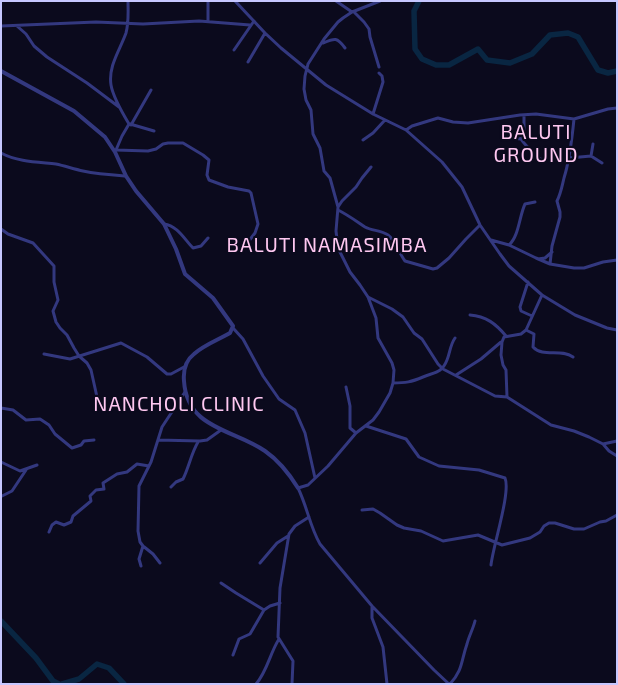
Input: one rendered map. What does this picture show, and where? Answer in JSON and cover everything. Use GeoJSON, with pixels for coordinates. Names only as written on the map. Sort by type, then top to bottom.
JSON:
{"type":"FeatureCollection","features":[{"type":"Feature","properties":{"kind":"street"},"geometry":{"type":"LineString","coordinates":[[128,1],[128,23],[112,67],[112,89],[119,108],[130,124],[154,131]]}},
{"type":"Feature","properties":{"kind":"street"},"geometry":{"type":"LineString","coordinates":[[208,1],[208,21]]}},
{"type":"Feature","properties":{"kind":"street"},"geometry":{"type":"LineString","coordinates":[[235,1],[265,34],[292,58],[326,84],[373,114],[406,130],[442,162],[462,187],[480,225],[509,266],[542,295],[575,315],[617,330]]}},
{"type":"Feature","properties":{"kind":"street"},"geometry":{"type":"LineString","coordinates":[[336,1],[353,12],[369,29],[379,67]]}},
{"type":"Feature","properties":{"kind":"street"},"geometry":{"type":"LineString","coordinates":[[298,488],[308,485],[315,479],[356,433],[373,420],[390,393],[393,382],[394,370],[392,363],[378,338],[376,318],[368,296],[350,272],[338,248],[336,231],[338,209],[330,178],[324,171],[320,148],[313,134],[310,110],[304,89],[308,64],[338,22],[353,12],[380,1]]}},
{"type":"Feature","properties":{"kind":"street"},"geometry":{"type":"LineString","coordinates":[[1,26],[96,22],[208,21],[250,25]]}},
{"type":"Feature","properties":{"kind":"street"},"geometry":{"type":"LineString","coordinates":[[234,50],[254,21]]}},
{"type":"Feature","properties":{"kind":"street"},"geometry":{"type":"LineString","coordinates":[[16,25],[26,34],[34,46],[47,57],[87,82],[119,108]]}},
{"type":"Feature","properties":{"kind":"street"},"geometry":{"type":"LineString","coordinates":[[248,62],[265,34]]}},
{"type":"Feature","properties":{"kind":"street"},"geometry":{"type":"LineString","coordinates":[[322,43],[337,39],[346,48]]}},
{"type":"Feature","properties":{"kind":"street"},"geometry":{"type":"LineString","coordinates":[[1,72],[74,111],[104,137],[115,151],[126,176],[141,198],[164,224],[185,274],[213,298],[243,340],[274,393],[281,401],[295,410],[305,433],[315,479]]}},
{"type":"Feature","properties":{"kind":"street"},"geometry":{"type":"LineString","coordinates":[[373,114],[383,82],[382,76],[379,73]]}},
{"type":"Feature","properties":{"kind":"street"},"geometry":{"type":"LineString","coordinates":[[115,151],[122,136],[151,90]]}},
{"type":"Feature","properties":{"kind":"street"},"geometry":{"type":"LineString","coordinates":[[406,130],[435,118],[468,123],[524,115],[549,115],[574,119],[617,108]]}},
{"type":"Feature","properties":{"kind":"street"},"geometry":{"type":"LineString","coordinates":[[521,139],[524,135],[524,115]]}},
{"type":"Feature","properties":{"kind":"street"},"geometry":{"type":"LineString","coordinates":[[550,264],[560,217],[557,200],[566,174],[574,119]]}},
{"type":"Feature","properties":{"kind":"street"},"geometry":{"type":"LineString","coordinates":[[363,140],[373,133],[385,120]]}},
{"type":"Feature","properties":{"kind":"street"},"geometry":{"type":"LineString","coordinates":[[511,138],[521,139],[542,160]]}},
{"type":"Feature","properties":{"kind":"street"},"geometry":{"type":"LineString","coordinates":[[115,151],[148,151],[168,142],[183,143],[203,155],[209,160],[207,172],[209,180],[251,193],[258,224],[245,246]]}},
{"type":"Feature","properties":{"kind":"street"},"geometry":{"type":"LineString","coordinates":[[591,156],[593,144]]}},
{"type":"Feature","properties":{"kind":"street"},"geometry":{"type":"LineString","coordinates":[[1,153],[27,161],[109,175],[126,176]]}},
{"type":"Feature","properties":{"kind":"street"},"geometry":{"type":"LineString","coordinates":[[569,158],[591,156],[602,163]]}},
{"type":"Feature","properties":{"kind":"street"},"geometry":{"type":"LineString","coordinates":[[338,209],[342,201],[356,187],[371,167]]}},
{"type":"Feature","properties":{"kind":"street"},"geometry":{"type":"LineString","coordinates":[[509,245],[518,229],[525,204],[535,202]]}},
{"type":"Feature","properties":{"kind":"street"},"geometry":{"type":"LineString","coordinates":[[338,209],[368,228],[388,235],[405,261],[433,269],[439,268],[480,225]]}},
{"type":"Feature","properties":{"kind":"street"},"geometry":{"type":"LineString","coordinates":[[164,224],[170,225],[177,230],[193,248],[201,246],[208,238]]}},
{"type":"Feature","properties":{"kind":"street"},"geometry":{"type":"LineString","coordinates":[[1,229],[8,234],[33,244],[53,265],[58,300],[53,313],[57,325],[67,335],[79,356],[87,363],[92,372],[97,404]]}},
{"type":"Feature","properties":{"kind":"street"},"geometry":{"type":"LineString","coordinates":[[490,240],[509,245],[550,264],[574,268],[584,268],[617,260]]}},
{"type":"Feature","properties":{"kind":"street"},"geometry":{"type":"LineString","coordinates":[[537,259],[545,258],[552,252]]}},
{"type":"Feature","properties":{"kind":"street"},"geometry":{"type":"LineString","coordinates":[[528,282],[520,307],[521,311],[532,316]]}},
{"type":"Feature","properties":{"kind":"street"},"geometry":{"type":"LineString","coordinates":[[507,397],[506,370],[501,355],[502,342],[506,336],[520,334],[526,330],[542,295]]}},
{"type":"Feature","properties":{"kind":"street"},"geometry":{"type":"LineString","coordinates":[[368,296],[403,317],[443,368],[495,396],[507,397],[551,425],[574,431],[603,444],[617,456]]}},
{"type":"Feature","properties":{"kind":"street"},"geometry":{"type":"LineString","coordinates":[[470,315],[492,322],[506,336]]}},
{"type":"Feature","properties":{"kind":"street"},"geometry":{"type":"LineString","coordinates":[[44,354],[68,359],[121,343],[147,357],[167,374],[171,374],[184,367],[194,354],[230,333],[233,328]]}},
{"type":"Feature","properties":{"kind":"street"},"geometry":{"type":"LineString","coordinates":[[526,330],[534,334],[533,349],[547,353],[569,354],[573,357]]}},
{"type":"Feature","properties":{"kind":"street"},"geometry":{"type":"LineString","coordinates":[[393,382],[416,381],[443,368],[455,338]]}},
{"type":"Feature","properties":{"kind":"street"},"geometry":{"type":"LineString","coordinates":[[456,376],[481,360],[502,342]]}},
{"type":"Feature","properties":{"kind":"street"},"geometry":{"type":"LineString","coordinates":[[184,367],[185,392],[194,410],[212,426],[244,439],[272,457],[298,488],[320,544],[372,606],[450,684],[461,668],[467,642],[475,621]]}},
{"type":"Feature","properties":{"kind":"street"},"geometry":{"type":"LineString","coordinates":[[346,387],[350,406],[350,428],[356,433]]}},
{"type":"Feature","properties":{"kind":"street"},"geometry":{"type":"LineString","coordinates":[[160,563],[140,542],[138,531],[139,486],[156,450],[160,432],[185,392]]}},
{"type":"Feature","properties":{"kind":"street"},"geometry":{"type":"LineString","coordinates":[[1,408],[13,410],[26,420],[40,419],[49,425],[55,434],[72,448],[81,445],[84,441],[94,440]]}},
{"type":"Feature","properties":{"kind":"street"},"geometry":{"type":"LineString","coordinates":[[366,426],[406,439],[419,457],[439,466],[479,470],[505,478],[507,481],[505,503],[491,565]]}},
{"type":"Feature","properties":{"kind":"street"},"geometry":{"type":"LineString","coordinates":[[158,440],[198,442],[207,440],[221,430]]}},
{"type":"Feature","properties":{"kind":"street"},"geometry":{"type":"LineString","coordinates":[[603,444],[617,441]]}},
{"type":"Feature","properties":{"kind":"street"},"geometry":{"type":"LineString","coordinates":[[171,488],[176,482],[183,479],[198,442]]}},
{"type":"Feature","properties":{"kind":"street"},"geometry":{"type":"LineString","coordinates":[[1,462],[19,471],[37,465]]}},
{"type":"Feature","properties":{"kind":"street"},"geometry":{"type":"LineString","coordinates":[[49,532],[52,525],[56,522],[64,525],[71,522],[73,516],[91,501],[90,496],[96,490],[104,490],[103,483],[117,474],[128,472],[137,464],[149,466]]}},
{"type":"Feature","properties":{"kind":"street"},"geometry":{"type":"LineString","coordinates":[[2,496],[12,491],[27,469]]}},
{"type":"Feature","properties":{"kind":"street"},"geometry":{"type":"LineString","coordinates":[[362,510],[373,509],[397,525],[421,531],[443,541],[478,535],[502,545],[530,538],[549,523],[574,529],[584,529],[617,516]]}},
{"type":"Feature","properties":{"kind":"street"},"geometry":{"type":"LineString","coordinates":[[256,684],[279,639],[282,573],[289,536],[295,526],[309,517]]}},
{"type":"Feature","properties":{"kind":"street"},"geometry":{"type":"LineString","coordinates":[[260,563],[277,543],[289,536]]}},
{"type":"Feature","properties":{"kind":"street"},"geometry":{"type":"LineString","coordinates":[[141,566],[139,559],[143,546]]}},
{"type":"Feature","properties":{"kind":"street"},"geometry":{"type":"LineString","coordinates":[[221,583],[264,610]]}},
{"type":"Feature","properties":{"kind":"street"},"geometry":{"type":"LineString","coordinates":[[233,655],[239,639],[250,634],[264,610],[280,603]]}},
{"type":"Feature","properties":{"kind":"street"},"geometry":{"type":"LineString","coordinates":[[372,606],[372,618],[383,647],[387,684]]}},
{"type":"Feature","properties":{"kind":"street"},"geometry":{"type":"LineString","coordinates":[[279,639],[293,661],[292,684]]}},
{"type":"Feature","properties":{"kind":"waterway"},"geometry":{"type":"LineString","coordinates":[[419,1],[414,11],[415,49],[422,59],[436,65],[449,65],[478,49],[487,60],[510,63],[532,54],[550,35],[568,33],[578,37],[598,70],[608,73],[617,71]]}},
{"type":"Feature","properties":{"kind":"waterway"},"geometry":{"type":"LineString","coordinates":[[1,621],[36,658],[53,681],[59,684]]}},
{"type":"Feature","properties":{"kind":"waterway"},"geometry":{"type":"LineString","coordinates":[[62,684],[79,679],[97,664],[109,668],[124,684]]}},
{"type":"Feature","properties":{"kind":"district","name":"BALUTI GROUND"},"geometry":{"type":"Point","coordinates":[536,144]}},
{"type":"Feature","properties":{"kind":"district","name":"BALUTI NAMASIMBA"},"geometry":{"type":"Point","coordinates":[327,245]}},
{"type":"Feature","properties":{"kind":"district","name":"NANCHOLI CLINIC"},"geometry":{"type":"Point","coordinates":[179,404]}}]}
